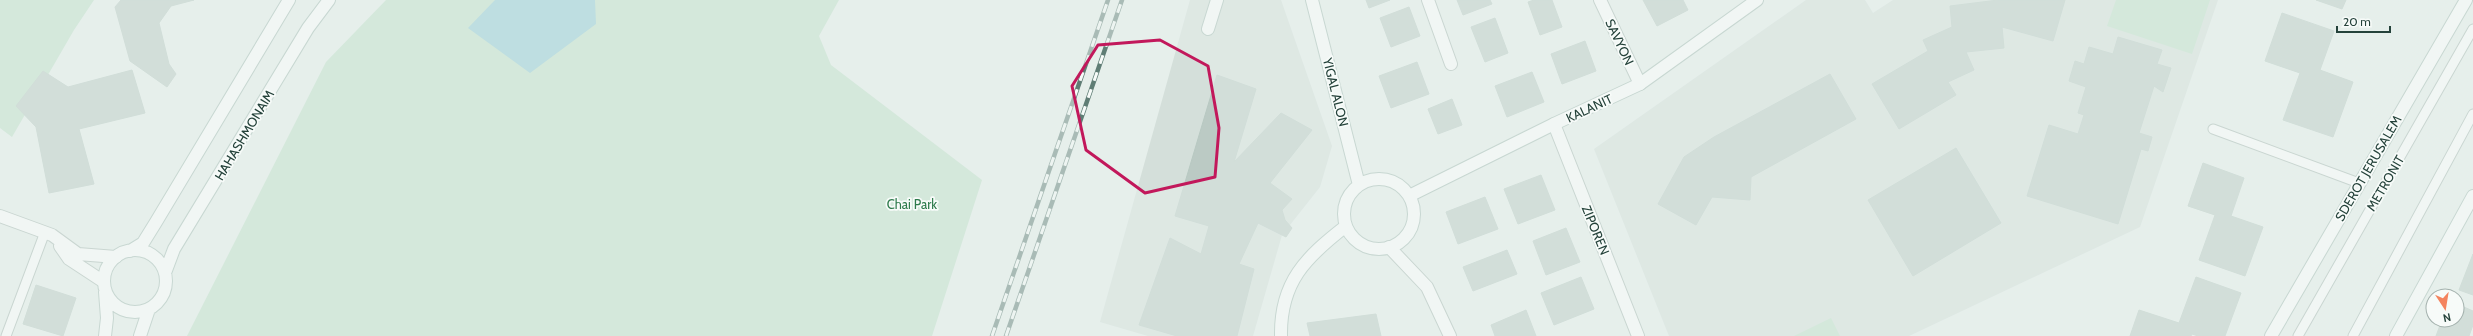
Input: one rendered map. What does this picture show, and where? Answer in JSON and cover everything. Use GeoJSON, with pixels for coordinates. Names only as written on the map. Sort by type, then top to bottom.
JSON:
{"type":"FeatureCollection","features":[{"type":"Feature","properties":{"kind":"street"},"geometry":{"type":"LineString","coordinates":[[105,336],[107,318],[104,284],[107,268],[116,257],[143,243],[289,0]]}},
{"type":"Feature","properties":{"kind":"street","name":"HAHASHMONAIM"},"geometry":{"type":"LineString","coordinates":[[165,273],[170,256],[186,229],[308,28],[329,0]]}},
{"type":"Feature","properties":{"kind":"street"},"geometry":{"type":"LineString","coordinates":[[1208,29],[1217,0]]}},
{"type":"Feature","properties":{"kind":"street","name":"YIGAL ALON"},"geometry":{"type":"LineString","coordinates":[[1312,0],[1359,185]]}},
{"type":"Feature","properties":{"kind":"street"},"geometry":{"type":"LineString","coordinates":[[1428,0],[1451,64]]}},
{"type":"Feature","properties":{"kind":"street","name":"SAVYON"},"geometry":{"type":"LineString","coordinates":[[1600,0],[1640,84]]}},
{"type":"Feature","properties":{"kind":"street","name":"KALANIT"},"geometry":{"type":"LineString","coordinates":[[1409,196],[1554,124],[1640,84],[1757,0]]}},
{"type":"Feature","properties":{"kind":"street","name":"SDEROT JERUSALEM"},"geometry":{"type":"LineString","coordinates":[[2271,336],[2466,0]]}},
{"type":"Feature","properties":{"kind":"street","name":"ZIPOREN"},"geometry":{"type":"LineString","coordinates":[[1554,124],[1638,336]]}},
{"type":"Feature","properties":{"kind":"street"},"geometry":{"type":"LineString","coordinates":[[1381,179],[1392,182],[1402,188],[1409,196],[1413,207],[1410,229],[1403,238],[1389,246],[1372,248],[1361,244],[1352,236],[1346,226],[1344,215],[1346,203],[1351,193],[1359,185],[1370,180],[1381,179]]}},
{"type":"Feature","properties":{"kind":"street"},"geometry":{"type":"LineString","coordinates":[[2396,336],[2473,196]]}},
{"type":"Feature","properties":{"kind":"street"},"geometry":{"type":"LineString","coordinates":[[0,216],[48,233],[78,254],[116,257]]}},
{"type":"Feature","properties":{"kind":"street"},"geometry":{"type":"LineString","coordinates":[[1281,336],[1280,316],[1288,288],[1301,266],[1319,247],[1346,226]]}},
{"type":"Feature","properties":{"kind":"street"},"geometry":{"type":"LineString","coordinates":[[48,233],[69,259],[104,284],[108,296],[122,309],[131,312],[149,308],[158,302],[164,294],[166,283],[165,273],[161,265],[151,255],[139,251],[130,251]]}},
{"type":"Feature","properties":{"kind":"street"},"geometry":{"type":"LineString","coordinates":[[1389,246],[1427,287],[1450,336]]}},
{"type":"Feature","properties":{"kind":"street"},"geometry":{"type":"LineString","coordinates":[[140,336],[149,308]]}},
{"type":"Feature","properties":{"kind":"lane","name":"METRONIT"},"geometry":{"type":"LineString","coordinates":[[2298,336],[2473,29]]}},
{"type":"Feature","properties":{"kind":"lane"},"geometry":{"type":"LineString","coordinates":[[2353,336],[2473,114]]}},
{"type":"Feature","properties":{"kind":"lane"},"geometry":{"type":"LineString","coordinates":[[2213,129],[2359,184]]}},
{"type":"Feature","properties":{"kind":"lane"},"geometry":{"type":"LineString","coordinates":[[6,336],[48,233]]}},
{"type":"Feature","properties":{"kind":"highlighted area"},"geometry":{"type":"Polygon","coordinates":[[[1160,40],[1208,66],[1219,128],[1215,177],[1145,193],[1086,150],[1072,86],[1098,45],[1160,40]]]}},
{"type":"Feature","properties":{"kind":"shaded area"},"geometry":{"type":"Polygon","coordinates":[[[1190,0],[1281,0],[1332,146],[1320,187],[1282,235],[1253,336],[1148,336],[1100,322],[1190,0]]]}},
{"type":"Feature","properties":{"kind":"shaded area"},"geometry":{"type":"Polygon","coordinates":[[[1806,0],[1865,0],[1873,13],[1893,0],[2218,0],[2140,227],[1909,336],[1669,336],[1594,149],[1806,0]]]}},
{"type":"Feature","properties":{"kind":"green space"},"geometry":{"type":"Polygon","coordinates":[[[0,0],[94,0],[74,30],[12,137],[0,128],[0,0]]]}},
{"type":"Feature","properties":{"kind":"green space","name":"Chai Park"},"geometry":{"type":"Polygon","coordinates":[[[386,0],[839,0],[819,36],[831,65],[982,180],[932,336],[187,336],[326,62],[386,0]]]}},
{"type":"Feature","properties":{"kind":"green space"},"geometry":{"type":"Polygon","coordinates":[[[2116,0],[2210,0],[2192,54],[2107,26],[2116,0]]]}},
{"type":"Feature","properties":{"kind":"green space"},"geometry":{"type":"Polygon","coordinates":[[[1831,318],[1840,336],[1794,336],[1831,318]]]}},
{"type":"Feature","properties":{"kind":"water"},"geometry":{"type":"Polygon","coordinates":[[[495,0],[595,0],[596,24],[530,73],[468,28],[495,0]]]}},
{"type":"Feature","properties":{"kind":"building"},"geometry":{"type":"Polygon","coordinates":[[[121,0],[194,0],[171,6],[159,23],[169,64],[176,74],[167,87],[130,61],[115,7],[121,0]]]}},
{"type":"Feature","properties":{"kind":"building"},"geometry":{"type":"Polygon","coordinates":[[[1366,0],[1390,0],[1369,8],[1366,0]]]}},
{"type":"Feature","properties":{"kind":"building"},"geometry":{"type":"Polygon","coordinates":[[[1457,0],[1490,0],[1492,4],[1463,15],[1457,0]]]}},
{"type":"Feature","properties":{"kind":"building"},"geometry":{"type":"Polygon","coordinates":[[[1534,0],[1552,0],[1562,27],[1540,35],[1528,2],[1534,0]]]}},
{"type":"Feature","properties":{"kind":"building"},"geometry":{"type":"Polygon","coordinates":[[[1643,0],[1683,0],[1688,10],[1657,26],[1643,0]]]}},
{"type":"Feature","properties":{"kind":"building"},"geometry":{"type":"Polygon","coordinates":[[[1998,0],[2065,0],[2053,41],[2002,27],[2004,48],[1966,52],[1974,70],[1948,82],[1956,95],[1899,129],[1872,84],[1928,51],[1923,40],[1952,27],[1950,6],[1998,0]]]}},
{"type":"Feature","properties":{"kind":"building"},"geometry":{"type":"Polygon","coordinates":[[[2316,0],[2346,0],[2342,9],[2316,0]]]}},
{"type":"Feature","properties":{"kind":"building"},"geometry":{"type":"Polygon","coordinates":[[[1409,7],[1420,36],[1391,47],[1380,18],[1409,7]]]}},
{"type":"Feature","properties":{"kind":"building"},"geometry":{"type":"Polygon","coordinates":[[[2282,13],[2334,31],[2320,70],[2353,82],[2333,137],[2283,120],[2300,73],[2265,61],[2282,13]]]}},
{"type":"Feature","properties":{"kind":"building"},"geometry":{"type":"Polygon","coordinates":[[[1495,18],[1508,53],[1485,62],[1471,27],[1495,18]]]}},
{"type":"Feature","properties":{"kind":"building"},"geometry":{"type":"Polygon","coordinates":[[[2118,37],[2162,50],[2157,64],[2171,68],[2163,92],[2154,86],[2139,133],[2152,137],[2148,151],[2141,149],[2118,224],[2027,196],[2049,125],[2078,134],[2084,115],[2078,113],[2086,87],[2069,81],[2075,61],[2084,64],[2089,47],[2113,54],[2118,37]]]}},
{"type":"Feature","properties":{"kind":"building"},"geometry":{"type":"Polygon","coordinates":[[[1585,41],[1596,71],[1562,84],[1551,54],[1585,41]]]}},
{"type":"Feature","properties":{"kind":"building"},"geometry":{"type":"Polygon","coordinates":[[[1417,62],[1429,94],[1391,108],[1379,76],[1417,62]]]}},
{"type":"Feature","properties":{"kind":"building"},"geometry":{"type":"Polygon","coordinates":[[[132,70],[145,113],[79,129],[94,184],[49,193],[36,127],[16,106],[43,71],[68,87],[132,70]]]}},
{"type":"Feature","properties":{"kind":"building"},"geometry":{"type":"Polygon","coordinates":[[[1532,72],[1544,102],[1507,117],[1495,86],[1532,72]]]}},
{"type":"Feature","properties":{"kind":"building"},"geometry":{"type":"Polygon","coordinates":[[[1830,74],[1856,119],[1751,177],[1750,200],[1712,197],[1696,225],[1658,204],[1684,157],[1714,137],[1830,74]]]}},
{"type":"Feature","properties":{"kind":"building"},"geometry":{"type":"Polygon","coordinates":[[[1217,75],[1256,89],[1234,162],[1281,113],[1312,130],[1270,183],[1292,199],[1282,210],[1285,220],[1292,228],[1286,237],[1258,223],[1239,264],[1254,269],[1237,336],[1177,336],[1139,325],[1170,238],[1201,254],[1209,226],[1175,216],[1217,75]]]}},
{"type":"Feature","properties":{"kind":"building"},"geometry":{"type":"Polygon","coordinates":[[[1452,99],[1462,125],[1438,134],[1428,109],[1452,99]]]}},
{"type":"Feature","properties":{"kind":"building"},"geometry":{"type":"Polygon","coordinates":[[[1956,148],[2001,223],[1913,276],[1868,200],[1956,148]]]}},
{"type":"Feature","properties":{"kind":"building"},"geometry":{"type":"Polygon","coordinates":[[[2203,163],[2244,178],[2231,216],[2263,227],[2245,276],[2199,260],[2215,215],[2188,206],[2203,163]]]}},
{"type":"Feature","properties":{"kind":"building"},"geometry":{"type":"Polygon","coordinates":[[[1541,175],[1555,210],[1518,224],[1504,189],[1541,175]]]}},
{"type":"Feature","properties":{"kind":"building"},"geometry":{"type":"Polygon","coordinates":[[[1485,197],[1498,229],[1458,244],[1446,212],[1485,197]]]}},
{"type":"Feature","properties":{"kind":"building"},"geometry":{"type":"Polygon","coordinates":[[[1566,228],[1580,262],[1546,275],[1533,241],[1566,228]]]}},
{"type":"Feature","properties":{"kind":"building"},"geometry":{"type":"Polygon","coordinates":[[[1507,250],[1517,274],[1473,291],[1463,267],[1507,250]]]}},
{"type":"Feature","properties":{"kind":"building"},"geometry":{"type":"Polygon","coordinates":[[[2473,254],[2473,295],[2465,292],[2465,288],[2460,288],[2473,254]]]}},
{"type":"Feature","properties":{"kind":"building"},"geometry":{"type":"Polygon","coordinates":[[[1581,277],[1594,309],[1554,325],[1541,293],[1581,277]]]}},
{"type":"Feature","properties":{"kind":"building"},"geometry":{"type":"Polygon","coordinates":[[[2196,277],[2241,293],[2225,336],[2198,336],[2192,334],[2191,336],[2130,336],[2139,310],[2179,323],[2196,277]]]}},
{"type":"Feature","properties":{"kind":"building"},"geometry":{"type":"Polygon","coordinates":[[[36,285],[76,298],[63,336],[23,324],[36,285]]]}},
{"type":"Feature","properties":{"kind":"building"},"geometry":{"type":"Polygon","coordinates":[[[2465,308],[2473,311],[2473,325],[2469,336],[2436,336],[2439,328],[2465,328],[2465,308]]]}},
{"type":"Feature","properties":{"kind":"building"},"geometry":{"type":"Polygon","coordinates":[[[1526,310],[1536,336],[1495,336],[1491,325],[1526,310]]]}},
{"type":"Feature","properties":{"kind":"building"},"geometry":{"type":"Polygon","coordinates":[[[1376,314],[1381,336],[1310,336],[1307,323],[1376,314]]]}},
{"type":"Feature","properties":{"kind":"railway"},"geometry":{"type":"LineString","coordinates":[[992,336],[1108,0]]}},
{"type":"Feature","properties":{"kind":"railway"},"geometry":{"type":"LineString","coordinates":[[1006,336],[1122,0]]}}]}
